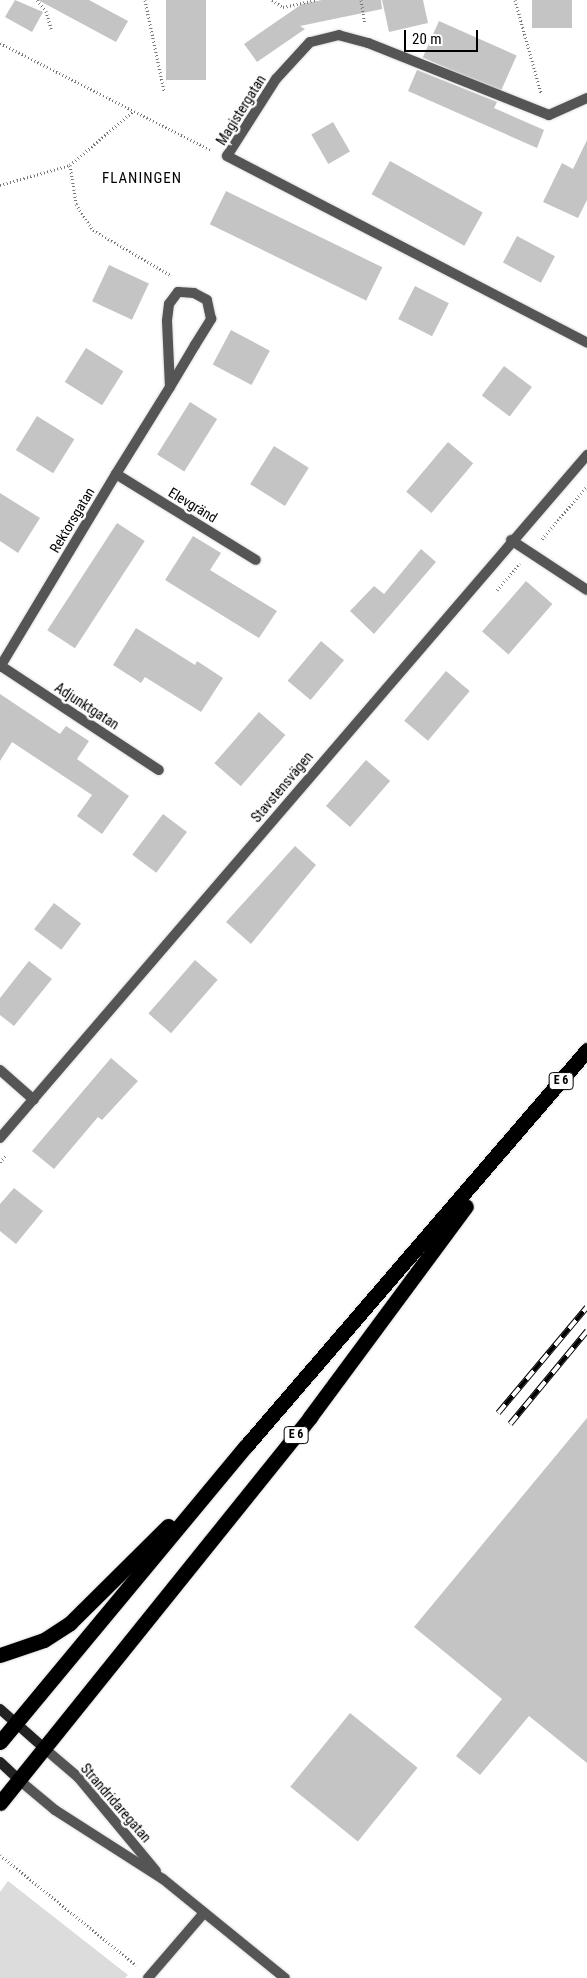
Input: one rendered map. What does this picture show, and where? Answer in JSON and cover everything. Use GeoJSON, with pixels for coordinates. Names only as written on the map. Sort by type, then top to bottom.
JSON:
{"type":"FeatureCollection","features":[{"type":"Feature","properties":{"kind":"highway","name":"E 6"},"geometry":{"type":"LineString","coordinates":[[0,1742],[246,1446],[587,1050]]}},
{"type":"Feature","properties":{"kind":"highway","name":"E 6"},"geometry":{"type":"LineString","coordinates":[[0,1803],[310,1417],[535,1112]]}},
{"type":"Feature","properties":{"kind":"highway"},"geometry":{"type":"LineString","coordinates":[[0,1655],[44,1640],[70,1623],[246,1446]]}},
{"type":"Feature","properties":{"kind":"main road"},"geometry":{"type":"LineString","coordinates":[[0,1709],[45,1749]]}},
{"type":"Feature","properties":{"kind":"main road"},"geometry":{"type":"LineString","coordinates":[[0,1762],[20,1780]]}},
{"type":"Feature","properties":{"kind":"street","name":"Magistergatan"},"geometry":{"type":"LineString","coordinates":[[548,116],[368,43],[339,35],[310,42],[276,79],[227,156],[587,343]]}},
{"type":"Feature","properties":{"kind":"street"},"geometry":{"type":"LineString","coordinates":[[548,116],[587,98]]}},
{"type":"Feature","properties":{"kind":"street"},"geometry":{"type":"LineString","coordinates":[[170,387],[167,321],[169,304],[178,292]]}},
{"type":"Feature","properties":{"kind":"street","name":"Rektorsgatan"},"geometry":{"type":"LineString","coordinates":[[0,667],[211,318],[207,300],[194,293],[178,292]]}},
{"type":"Feature","properties":{"kind":"street","name":"Stavstensvägen"},"geometry":{"type":"LineString","coordinates":[[0,1138],[511,540],[587,454]]}},
{"type":"Feature","properties":{"kind":"street","name":"Elevgränd"},"geometry":{"type":"LineString","coordinates":[[116,474],[256,560]]}},
{"type":"Feature","properties":{"kind":"street"},"geometry":{"type":"LineString","coordinates":[[511,540],[587,590]]}},
{"type":"Feature","properties":{"kind":"street","name":"Adjunktgatan"},"geometry":{"type":"LineString","coordinates":[[0,667],[159,770]]}},
{"type":"Feature","properties":{"kind":"street"},"geometry":{"type":"LineString","coordinates":[[0,1070],[34,1100]]}},
{"type":"Feature","properties":{"kind":"street","name":"Strandridaregatan"},"geometry":{"type":"LineString","coordinates":[[45,1749],[78,1777],[163,1879]]}},
{"type":"Feature","properties":{"kind":"street","name":"Strandridaregatan"},"geometry":{"type":"LineString","coordinates":[[20,1780],[55,1810],[163,1879],[285,1978]]}},
{"type":"Feature","properties":{"kind":"street"},"geometry":{"type":"LineString","coordinates":[[149,1977],[204,1913]]}},
{"type":"Feature","properties":{"kind":"path"},"geometry":{"type":"LineString","coordinates":[[37,0],[46,11],[50,29]]}},
{"type":"Feature","properties":{"kind":"path"},"geometry":{"type":"LineString","coordinates":[[145,0],[164,91]]}},
{"type":"Feature","properties":{"kind":"path"},"geometry":{"type":"LineString","coordinates":[[272,0],[283,7],[316,0]]}},
{"type":"Feature","properties":{"kind":"path"},"geometry":{"type":"LineString","coordinates":[[515,0],[548,116]]}},
{"type":"Feature","properties":{"kind":"path"},"geometry":{"type":"LineString","coordinates":[[0,43],[204,148],[227,156]]}},
{"type":"Feature","properties":{"kind":"path"},"geometry":{"type":"LineString","coordinates":[[0,185],[70,165],[132,112]]}},
{"type":"Feature","properties":{"kind":"path"},"geometry":{"type":"LineString","coordinates":[[70,165],[76,204],[92,230],[172,276],[178,292]]}},
{"type":"Feature","properties":{"kind":"path"},"geometry":{"type":"LineString","coordinates":[[0,1856],[149,1977]]}},
{"type":"Feature","properties":{"kind":"shaded area"},"geometry":{"type":"Polygon","coordinates":[[[8,1881],[128,1975],[125,1978],[0,1978],[0,1892],[8,1881]]]}},
{"type":"Feature","properties":{"kind":"building"},"geometry":{"type":"Polygon","coordinates":[[[15,0],[43,12],[32,32],[5,17],[15,0]]]}},
{"type":"Feature","properties":{"kind":"building"},"geometry":{"type":"Polygon","coordinates":[[[38,0],[89,0],[128,21],[116,42],[38,0]]]}},
{"type":"Feature","properties":{"kind":"building"},"geometry":{"type":"Polygon","coordinates":[[[166,0],[206,0],[206,80],[166,80],[166,0]]]}},
{"type":"Feature","properties":{"kind":"building"},"geometry":{"type":"Polygon","coordinates":[[[322,0],[381,0],[382,9],[300,26],[305,29],[257,62],[244,44],[302,4],[322,0]]]}},
{"type":"Feature","properties":{"kind":"building"},"geometry":{"type":"Polygon","coordinates":[[[382,0],[423,0],[428,23],[389,32],[382,0]]]}},
{"type":"Feature","properties":{"kind":"building"},"geometry":{"type":"Polygon","coordinates":[[[532,0],[572,0],[572,28],[532,28],[532,0]]]}},
{"type":"Feature","properties":{"kind":"building"},"geometry":{"type":"Polygon","coordinates":[[[439,21],[517,56],[500,92],[423,58],[439,21]]]}},
{"type":"Feature","properties":{"kind":"building"},"geometry":{"type":"Polygon","coordinates":[[[417,70],[497,102],[494,108],[544,130],[537,148],[408,91],[417,70]]]}},
{"type":"Feature","properties":{"kind":"building"},"geometry":{"type":"Polygon","coordinates":[[[333,122],[350,151],[328,164],[311,134],[333,122]]]}},
{"type":"Feature","properties":{"kind":"building"},"geometry":{"type":"Polygon","coordinates":[[[587,140],[587,200],[578,218],[543,202],[562,163],[573,169],[587,140]]]}},
{"type":"Feature","properties":{"kind":"building"},"geometry":{"type":"Polygon","coordinates":[[[390,161],[483,212],[464,246],[372,194],[390,161]]]}},
{"type":"Feature","properties":{"kind":"building"},"geometry":{"type":"Polygon","coordinates":[[[226,191],[382,267],[366,301],[210,224],[226,191]]]}},
{"type":"Feature","properties":{"kind":"building"},"geometry":{"type":"Polygon","coordinates":[[[517,236],[555,256],[541,283],[503,262],[517,236]]]}},
{"type":"Feature","properties":{"kind":"building"},"geometry":{"type":"Polygon","coordinates":[[[109,265],[149,284],[132,320],[92,301],[109,265]]]}},
{"type":"Feature","properties":{"kind":"building"},"geometry":{"type":"Polygon","coordinates":[[[415,286],[449,303],[432,336],[398,319],[415,286]]]}},
{"type":"Feature","properties":{"kind":"building"},"geometry":{"type":"Polygon","coordinates":[[[231,330],[270,351],[252,385],[213,364],[231,330]]]}},
{"type":"Feature","properties":{"kind":"building"},"geometry":{"type":"Polygon","coordinates":[[[86,348],[123,371],[102,405],[65,382],[86,348]]]}},
{"type":"Feature","properties":{"kind":"building"},"geometry":{"type":"Polygon","coordinates":[[[504,366],[532,387],[510,417],[482,396],[504,366]]]}},
{"type":"Feature","properties":{"kind":"building"},"geometry":{"type":"Polygon","coordinates":[[[190,402],[217,419],[184,472],[157,455],[190,402]]]}},
{"type":"Feature","properties":{"kind":"building"},"geometry":{"type":"Polygon","coordinates":[[[37,416],[74,439],[53,473],[16,450],[37,416]]]}},
{"type":"Feature","properties":{"kind":"building"},"geometry":{"type":"Polygon","coordinates":[[[448,442],[473,463],[431,513],[406,492],[448,442]]]}},
{"type":"Feature","properties":{"kind":"building"},"geometry":{"type":"Polygon","coordinates":[[[274,446],[309,468],[285,506],[250,484],[274,446]]]}},
{"type":"Feature","properties":{"kind":"building"},"geometry":{"type":"Polygon","coordinates":[[[0,493],[40,518],[18,553],[0,541],[0,493]]]}},
{"type":"Feature","properties":{"kind":"building"},"geometry":{"type":"Polygon","coordinates":[[[117,523],[145,541],[75,648],[47,630],[117,523]]]}},
{"type":"Feature","properties":{"kind":"building"},"geometry":{"type":"Polygon","coordinates":[[[193,536],[221,553],[210,570],[277,611],[259,638],[165,580],[193,536]]]}},
{"type":"Feature","properties":{"kind":"building"},"geometry":{"type":"Polygon","coordinates":[[[421,549],[436,562],[374,634],[350,611],[374,586],[384,594],[421,549]]]}},
{"type":"Feature","properties":{"kind":"building"},"geometry":{"type":"Polygon","coordinates":[[[526,581],[552,604],[508,655],[482,632],[526,581]]]}},
{"type":"Feature","properties":{"kind":"building"},"geometry":{"type":"Polygon","coordinates":[[[136,628],[195,665],[197,661],[223,678],[201,712],[145,677],[141,683],[113,665],[136,628]]]}},
{"type":"Feature","properties":{"kind":"building"},"geometry":{"type":"Polygon","coordinates":[[[321,641],[344,660],[311,700],[288,681],[321,641]]]}},
{"type":"Feature","properties":{"kind":"building"},"geometry":{"type":"Polygon","coordinates":[[[446,671],[470,691],[428,741],[404,721],[446,671]]]}},
{"type":"Feature","properties":{"kind":"building"},"geometry":{"type":"Polygon","coordinates":[[[0,694],[60,734],[66,726],[89,741],[77,759],[129,796],[102,834],[77,816],[92,795],[12,742],[0,761],[0,694]]]}},
{"type":"Feature","properties":{"kind":"building"},"geometry":{"type":"Polygon","coordinates":[[[259,712],[285,735],[241,786],[214,763],[259,712]]]}},
{"type":"Feature","properties":{"kind":"building"},"geometry":{"type":"Polygon","coordinates":[[[366,760],[390,781],[350,827],[326,806],[366,760]]]}},
{"type":"Feature","properties":{"kind":"building"},"geometry":{"type":"Polygon","coordinates":[[[163,814],[187,832],[156,873],[132,855],[163,814]]]}},
{"type":"Feature","properties":{"kind":"building"},"geometry":{"type":"Polygon","coordinates":[[[295,846],[316,865],[251,944],[226,922],[295,846]]]}},
{"type":"Feature","properties":{"kind":"building"},"geometry":{"type":"Polygon","coordinates":[[[54,903],[81,923],[61,950],[34,929],[54,903]]]}},
{"type":"Feature","properties":{"kind":"building"},"geometry":{"type":"Polygon","coordinates":[[[195,960],[218,980],[171,1033],[148,1014],[195,960]]]}},
{"type":"Feature","properties":{"kind":"building"},"geometry":{"type":"Polygon","coordinates":[[[29,961],[52,979],[14,1026],[0,1015],[0,998],[29,961]]]}},
{"type":"Feature","properties":{"kind":"building"},"geometry":{"type":"Polygon","coordinates":[[[111,1058],[138,1081],[102,1120],[98,1117],[54,1169],[32,1151],[111,1058]]]}},
{"type":"Feature","properties":{"kind":"building"},"geometry":{"type":"Polygon","coordinates":[[[14,1188],[43,1211],[16,1244],[0,1231],[0,1204],[14,1188]]]}},
{"type":"Feature","properties":{"kind":"building"},"geometry":{"type":"Polygon","coordinates":[[[587,1418],[587,1763],[529,1716],[480,1775],[456,1756],[502,1699],[414,1627],[587,1418]]]}},
{"type":"Feature","properties":{"kind":"building"},"geometry":{"type":"Polygon","coordinates":[[[350,1713],[418,1768],[358,1842],[290,1787],[350,1713]]]}},
{"type":"Feature","properties":{"kind":"railway"},"geometry":{"type":"LineString","coordinates":[[498,1413],[587,1307]]}},
{"type":"Feature","properties":{"kind":"railway"},"geometry":{"type":"LineString","coordinates":[[510,1424],[587,1331]]}},
{"type":"Feature","properties":{"kind":"district","name":"FLANINGEN"},"geometry":{"type":"Point","coordinates":[142,179]}}]}
